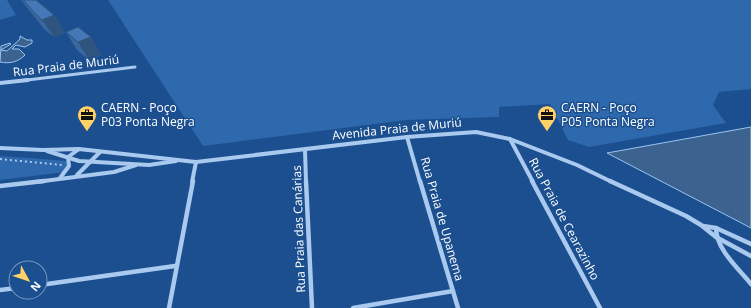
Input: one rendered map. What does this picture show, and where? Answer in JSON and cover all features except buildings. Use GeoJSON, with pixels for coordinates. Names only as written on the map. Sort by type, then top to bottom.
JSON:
{"type":"FeatureCollection","features":[{"type":"Feature","properties":{"kind":"street","name":"Rua Praia de Muriú"},"geometry":{"type":"LineString","coordinates":[[0,83],[135,67]]}},
{"type":"Feature","properties":{"kind":"street","name":"Avenida Praia de Muriú"},"geometry":{"type":"LineString","coordinates":[[183,160],[196,162],[407,137],[469,132],[490,134],[577,165],[686,216],[701,225],[716,237],[751,256]]}},
{"type":"Feature","properties":{"kind":"street","name":"Rua Praia de Upanema"},"geometry":{"type":"LineString","coordinates":[[407,137],[458,308]]}},
{"type":"Feature","properties":{"kind":"street","name":"Rua Praia de Cearazinho"},"geometry":{"type":"LineString","coordinates":[[510,140],[600,308]]}},
{"type":"Feature","properties":{"kind":"street"},"geometry":{"type":"LineString","coordinates":[[0,148],[43,150],[79,149],[183,160]]}},
{"type":"Feature","properties":{"kind":"street"},"geometry":{"type":"LineString","coordinates":[[68,158],[79,149]]}},
{"type":"Feature","properties":{"kind":"street"},"geometry":{"type":"LineString","coordinates":[[43,150],[79,161],[92,162],[149,165],[183,160]]}},
{"type":"Feature","properties":{"kind":"street","name":"Rua Praia das Canárias"},"geometry":{"type":"LineString","coordinates":[[305,150],[312,308]]}},
{"type":"Feature","properties":{"kind":"street"},"geometry":{"type":"LineString","coordinates":[[77,176],[100,152]]}},
{"type":"Feature","properties":{"kind":"street"},"geometry":{"type":"LineString","coordinates":[[60,178],[69,166],[68,158]]}},
{"type":"Feature","properties":{"kind":"street"},"geometry":{"type":"LineString","coordinates":[[168,308],[196,162]]}},
{"type":"Feature","properties":{"kind":"street"},"geometry":{"type":"LineString","coordinates":[[0,186],[114,172],[139,164]]}},
{"type":"Feature","properties":{"kind":"street","name":"Avenida Praia de Muriú"},"geometry":{"type":"LineString","coordinates":[[701,225],[716,228],[751,244]]}},
{"type":"Feature","properties":{"kind":"street"},"geometry":{"type":"LineString","coordinates":[[716,228],[716,237],[722,248],[751,284]]}},
{"type":"Feature","properties":{"kind":"street"},"geometry":{"type":"LineString","coordinates":[[48,284],[175,266]]}},
{"type":"Feature","properties":{"kind":"street"},"geometry":{"type":"LineString","coordinates":[[353,308],[453,291]]}},
{"type":"Feature","properties":{"kind":"path"},"geometry":{"type":"LineString","coordinates":[[0,159],[63,165],[61,171]]}},
{"type":"Feature","properties":{"kind":"shaded area"},"geometry":{"type":"Polygon","coordinates":[[[0,0],[7,0],[16,15],[0,20],[0,0]]]}},
{"type":"Feature","properties":{"kind":"shaded area"},"geometry":{"type":"Polygon","coordinates":[[[108,0],[751,0],[751,89],[719,92],[713,105],[726,123],[589,147],[568,140],[550,104],[499,107],[499,117],[406,120],[203,146],[108,0]]]}},
{"type":"Feature","properties":{"kind":"shaded area"},"geometry":{"type":"Polygon","coordinates":[[[20,36],[27,40],[32,40],[32,43],[25,47],[16,45],[12,49],[19,49],[25,55],[14,62],[0,62],[1,46],[10,43],[11,44],[1,50],[7,51],[20,39],[20,36]]]}},
{"type":"Feature","properties":{"kind":"shaded area"},"geometry":{"type":"Polygon","coordinates":[[[751,127],[751,228],[607,153],[751,127]]]}},
{"type":"Feature","properties":{"kind":"shaded area"},"geometry":{"type":"Polygon","coordinates":[[[0,156],[68,161],[66,172],[0,180],[0,156]]]}},
{"type":"Feature","properties":{"kind":"place","name":"CAERN - Poço P03 Ponta Negra"},"geometry":{"type":"Point","coordinates":[87,132]}},
{"type":"Feature","properties":{"kind":"place","name":"CAERN - Poço P05 Ponta Negra"},"geometry":{"type":"Point","coordinates":[547,132]}}]}
